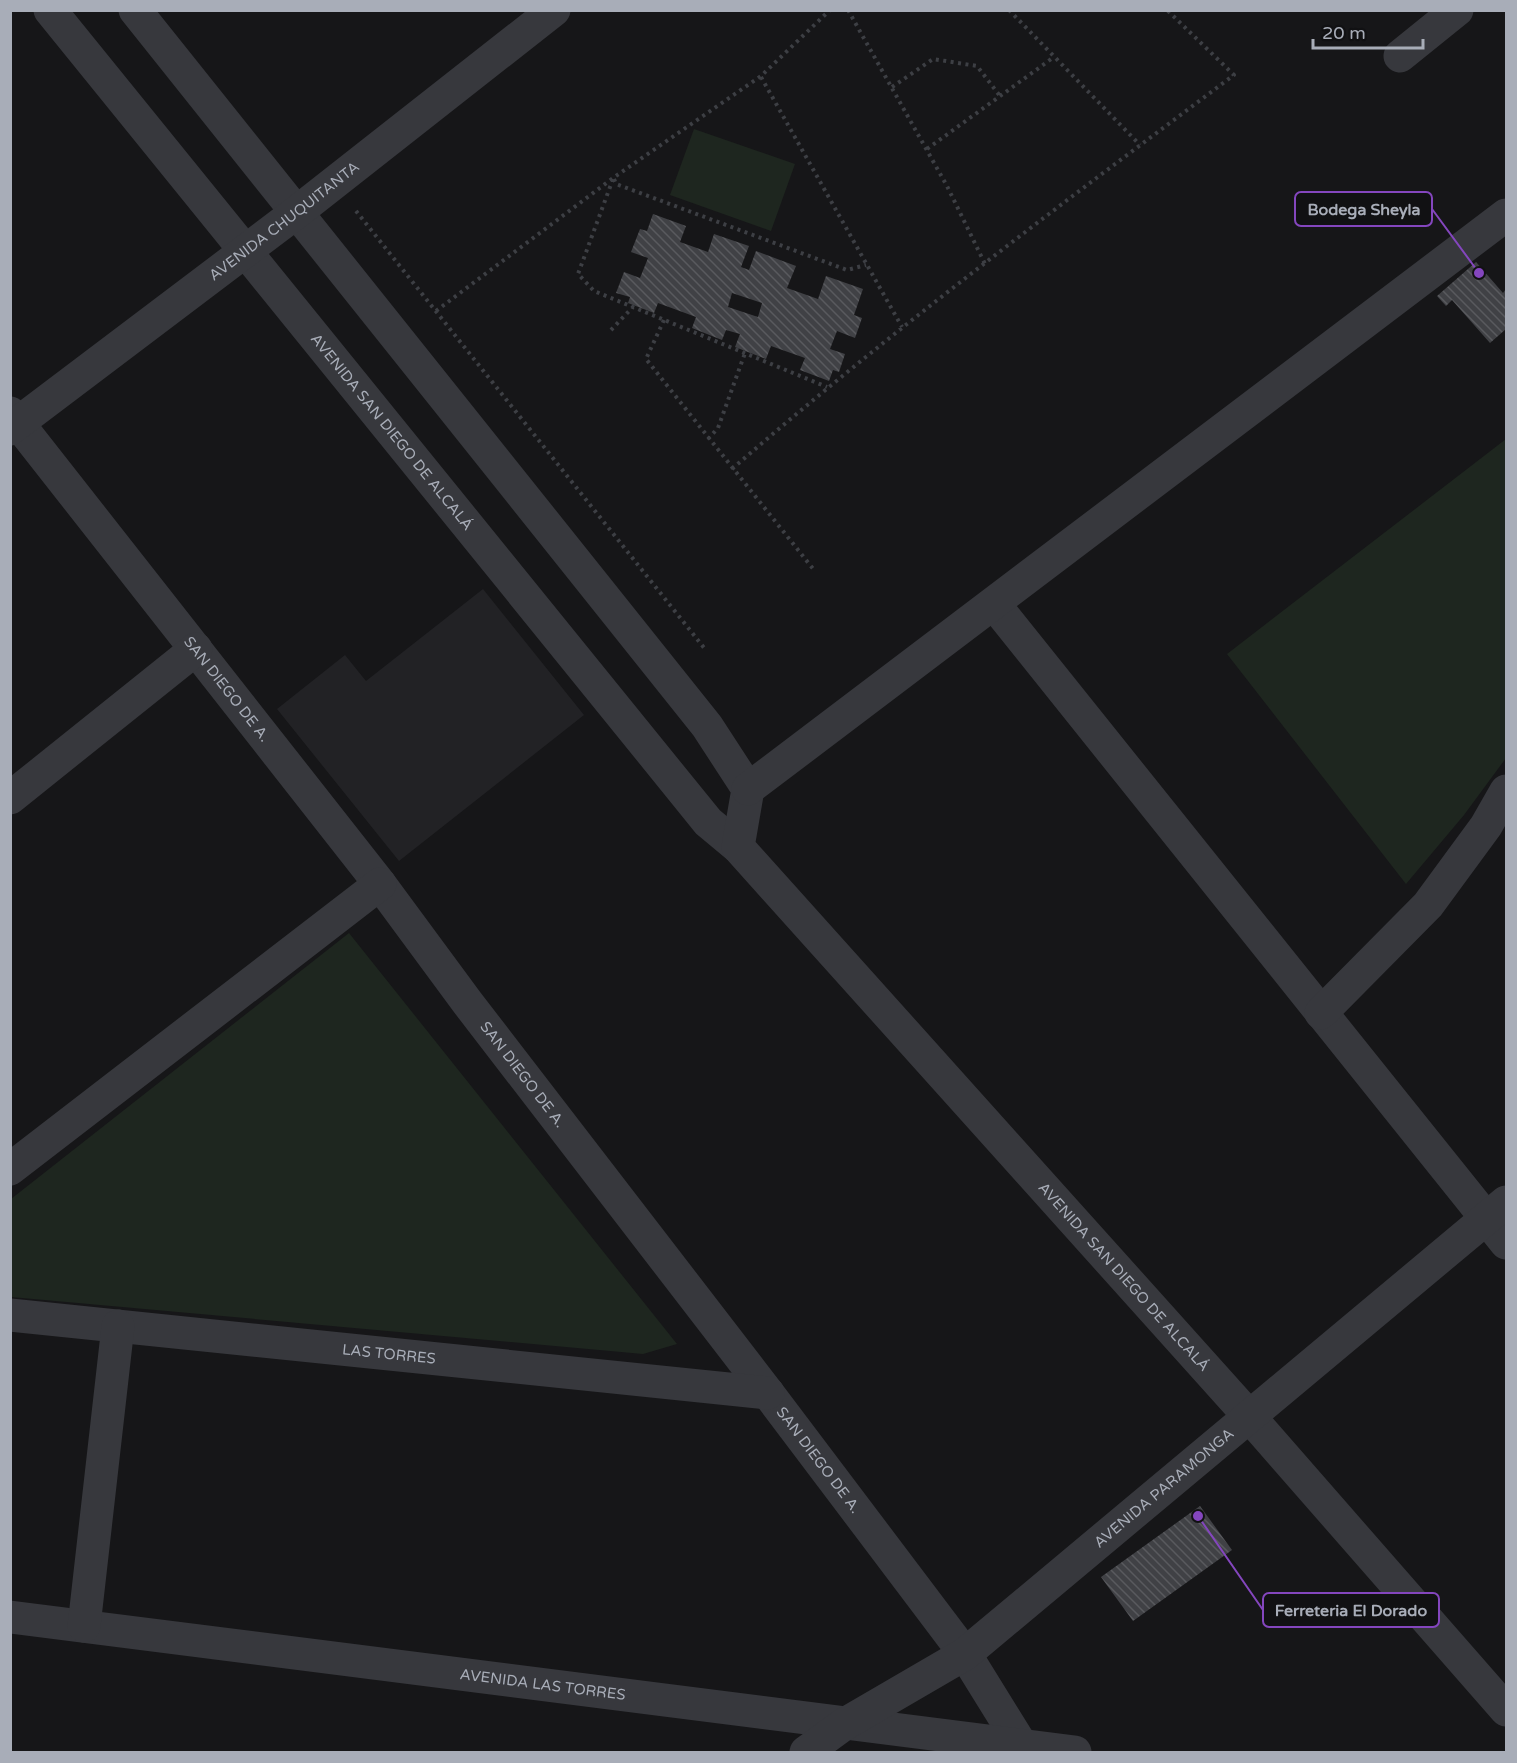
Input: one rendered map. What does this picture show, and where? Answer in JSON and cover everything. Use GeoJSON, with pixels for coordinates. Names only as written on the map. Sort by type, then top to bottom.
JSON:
{"type":"FeatureCollection","features":[{"type":"Feature","properties":{"kind":"street","name":"AVENIDA SAN DIEGO DE ALCALÁ"},"geometry":{"type":"LineString","coordinates":[[50,10],[708,822],[738,847],[1248,1415],[1506,1710]]}},
{"type":"Feature","properties":{"kind":"street"},"geometry":{"type":"LineString","coordinates":[[135,10],[700,716],[748,789],[738,847]]}},
{"type":"Feature","properties":{"kind":"street","name":"AVENIDA CHUQUITANTA"},"geometry":{"type":"LineString","coordinates":[[13,422],[246,251],[554,10]]}},
{"type":"Feature","properties":{"kind":"street"},"geometry":{"type":"LineString","coordinates":[[1400,56],[1446,14]]}},
{"type":"Feature","properties":{"kind":"street"},"geometry":{"type":"LineString","coordinates":[[748,789],[1506,216]]}},
{"type":"Feature","properties":{"kind":"street","name":"SAN DIEGO DE A."},"geometry":{"type":"LineString","coordinates":[[13,422],[196,649],[380,884],[467,1002],[768,1393],[965,1654],[1022,1746]]}},
{"type":"Feature","properties":{"kind":"street"},"geometry":{"type":"LineString","coordinates":[[994,604],[1321,1013],[1500,1222]]}},
{"type":"Feature","properties":{"kind":"street"},"geometry":{"type":"LineString","coordinates":[[10,798],[196,649]]}},
{"type":"Feature","properties":{"kind":"street"},"geometry":{"type":"LineString","coordinates":[[1321,1013],[1428,905],[1486,826],[1506,791]]}},
{"type":"Feature","properties":{"kind":"street"},"geometry":{"type":"LineString","coordinates":[[10,1169],[380,884]]}},
{"type":"Feature","properties":{"kind":"street","name":"AVENIDA PARAMONGA"},"geometry":{"type":"LineString","coordinates":[[806,1752],[843,1725],[965,1654],[1248,1415],[1500,1222]]}},
{"type":"Feature","properties":{"kind":"street","name":"LAS TORRES"},"geometry":{"type":"LineString","coordinates":[[10,1315],[768,1393]]}},
{"type":"Feature","properties":{"kind":"street"},"geometry":{"type":"LineString","coordinates":[[84,1626],[118,1326]]}},
{"type":"Feature","properties":{"kind":"street","name":"AVENIDA LAS TORRES"},"geometry":{"type":"LineString","coordinates":[[10,1617],[843,1725],[1075,1752]]}},
{"type":"Feature","properties":{"kind":"path"},"geometry":{"type":"LineString","coordinates":[[436,311],[614,178],[761,76],[830,10]]}},
{"type":"Feature","properties":{"kind":"path"},"geometry":{"type":"LineString","coordinates":[[848,10],[927,149],[984,264]]}},
{"type":"Feature","properties":{"kind":"path"},"geometry":{"type":"LineString","coordinates":[[1010,10],[1140,145]]}},
{"type":"Feature","properties":{"kind":"path"},"geometry":{"type":"LineString","coordinates":[[732,469],[827,387],[902,327],[1234,75],[1167,10]]}},
{"type":"Feature","properties":{"kind":"path"},"geometry":{"type":"LineString","coordinates":[[927,149],[1054,57]]}},
{"type":"Feature","properties":{"kind":"path"},"geometry":{"type":"LineString","coordinates":[[892,87],[933,59],[977,66],[1000,96]]}},
{"type":"Feature","properties":{"kind":"path"},"geometry":{"type":"LineString","coordinates":[[761,76],[902,327]]}},
{"type":"Feature","properties":{"kind":"path"},"geometry":{"type":"LineString","coordinates":[[614,178],[616,184],[847,270],[866,265]]}},
{"type":"Feature","properties":{"kind":"path"},"geometry":{"type":"LineString","coordinates":[[614,178],[578,274],[594,291],[827,387]]}},
{"type":"Feature","properties":{"kind":"path"},"geometry":{"type":"LineString","coordinates":[[356,210],[705,649]]}},
{"type":"Feature","properties":{"kind":"path"},"geometry":{"type":"LineString","coordinates":[[611,330],[633,307]]}},
{"type":"Feature","properties":{"kind":"path"},"geometry":{"type":"LineString","coordinates":[[664,320],[646,359],[814,570]]}},
{"type":"Feature","properties":{"kind":"path"},"geometry":{"type":"LineString","coordinates":[[708,439],[718,428],[745,353]]}},
{"type":"Feature","properties":{"kind":"shaded area"},"geometry":{"type":"Polygon","coordinates":[[[694,129],[795,164],[771,231],[670,195],[694,129]]]}},
{"type":"Feature","properties":{"kind":"shaded area"},"geometry":{"type":"Polygon","coordinates":[[[1506,439],[1506,758],[1464,815],[1406,884],[1227,654],[1506,439]]]}},
{"type":"Feature","properties":{"kind":"shaded area"},"geometry":{"type":"Polygon","coordinates":[[[483,589],[584,715],[399,861],[277,709],[345,655],[366,681],[483,589]]]}},
{"type":"Feature","properties":{"kind":"shaded area"},"geometry":{"type":"Polygon","coordinates":[[[349,933],[677,1344],[643,1354],[11,1297],[11,1199],[349,933]]]}},
{"type":"Feature","properties":{"kind":"building"},"geometry":{"type":"Polygon","coordinates":[[[653,214],[686,226],[680,242],[708,252],[714,234],[749,246],[741,267],[749,270],[756,251],[796,266],[787,288],[818,299],[826,276],[863,289],[854,315],[862,318],[855,338],[837,331],[830,349],[845,354],[839,372],[833,370],[829,381],[800,370],[805,358],[771,346],[766,359],[735,347],[740,334],[726,330],[722,340],[692,328],[696,317],[658,303],[654,313],[628,303],[630,297],[616,293],[624,272],[640,278],[648,258],[631,252],[640,229],[647,231],[653,214]],[[732,293],[728,307],[758,317],[762,303],[732,293]]]}},
{"type":"Feature","properties":{"kind":"building"},"geometry":{"type":"Polygon","coordinates":[[[1476,262],[1503,293],[1506,289],[1506,329],[1490,343],[1452,300],[1446,306],[1437,296],[1476,262]]]}},
{"type":"Feature","properties":{"kind":"building"},"geometry":{"type":"Polygon","coordinates":[[[1200,1506],[1232,1550],[1133,1621],[1101,1577],[1200,1506]]]}},
{"type":"Feature","properties":{"kind":"place","name":"Bodega Sheyla"},"geometry":{"type":"Point","coordinates":[1479,273]}},
{"type":"Feature","properties":{"kind":"place","name":"Ferreteria El Dorado"},"geometry":{"type":"Point","coordinates":[1198,1516]}}]}
